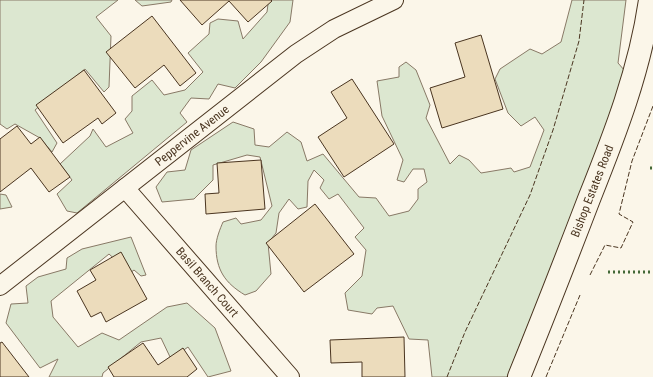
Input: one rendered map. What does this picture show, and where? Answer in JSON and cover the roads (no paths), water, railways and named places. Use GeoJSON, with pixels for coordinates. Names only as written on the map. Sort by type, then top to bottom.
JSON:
{"type":"FeatureCollection","features":[{"type":"Feature","properties":{"kind":"street","name":"Peppervine Avenue"},"geometry":{"type":"LineString","coordinates":[[0,286],[296,54],[334,29],[394,0]]}},
{"type":"Feature","properties":{"kind":"street","name":"Bishop Estates Road"},"geometry":{"type":"LineString","coordinates":[[519,377],[613,139],[636,71],[650,0]]}},
{"type":"Feature","properties":{"kind":"street","name":"Basil Branch Court"},"geometry":{"type":"LineString","coordinates":[[125,188],[290,377]]}}]}
